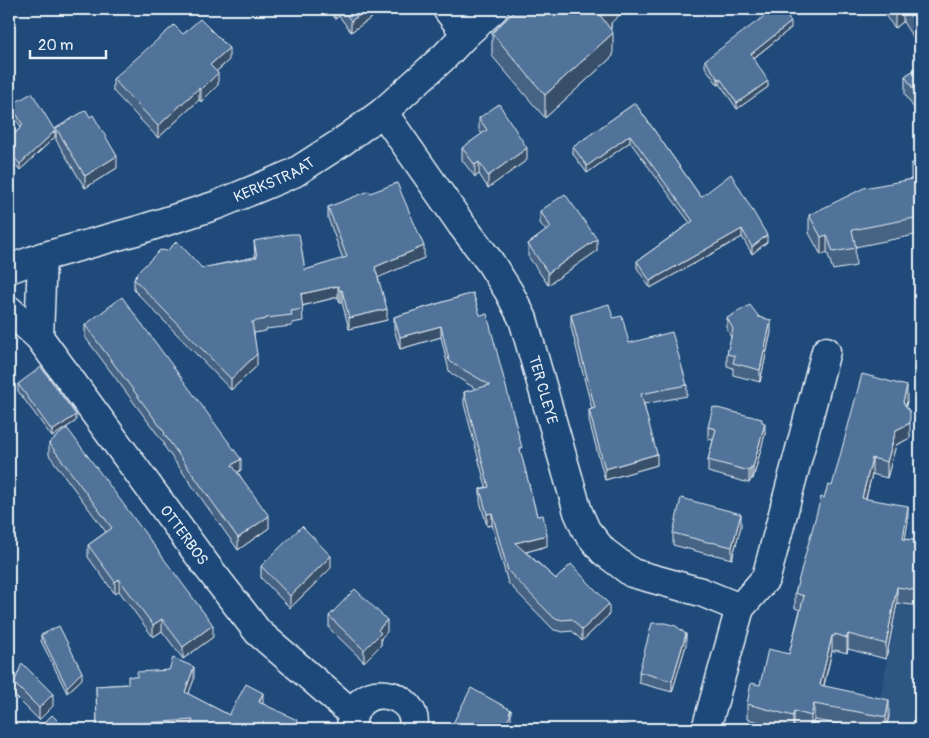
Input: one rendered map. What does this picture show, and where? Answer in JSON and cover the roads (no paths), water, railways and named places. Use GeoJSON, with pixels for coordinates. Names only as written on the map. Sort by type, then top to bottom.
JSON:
{"type":"FeatureCollection","features":[{"type":"Feature","properties":{"kind":"street"},"geometry":{"type":"LineString","coordinates":[[447,9],[466,34]]}},
{"type":"Feature","properties":{"kind":"street","name":"KERKSTRAAT"},"geometry":{"type":"LineString","coordinates":[[9,270],[42,257],[139,230],[217,205],[294,172],[339,144],[382,112],[494,9]]}},
{"type":"Feature","properties":{"kind":"street","name":"TER CLEYE"},"geometry":{"type":"LineString","coordinates":[[382,112],[490,262],[523,319],[578,512],[586,530],[603,551],[632,573],[701,592],[740,608]]}},
{"type":"Feature","properties":{"kind":"street"},"geometry":{"type":"LineString","coordinates":[[39,337],[42,257]]}},
{"type":"Feature","properties":{"kind":"street","name":"OTTERBOS"},"geometry":{"type":"LineString","coordinates":[[9,310],[39,337],[206,566],[258,632],[352,721],[363,700],[381,693],[400,699],[411,711],[413,729]]}},
{"type":"Feature","properties":{"kind":"street"},"geometry":{"type":"LineString","coordinates":[[706,729],[740,608],[766,578],[826,351]]}}]}
